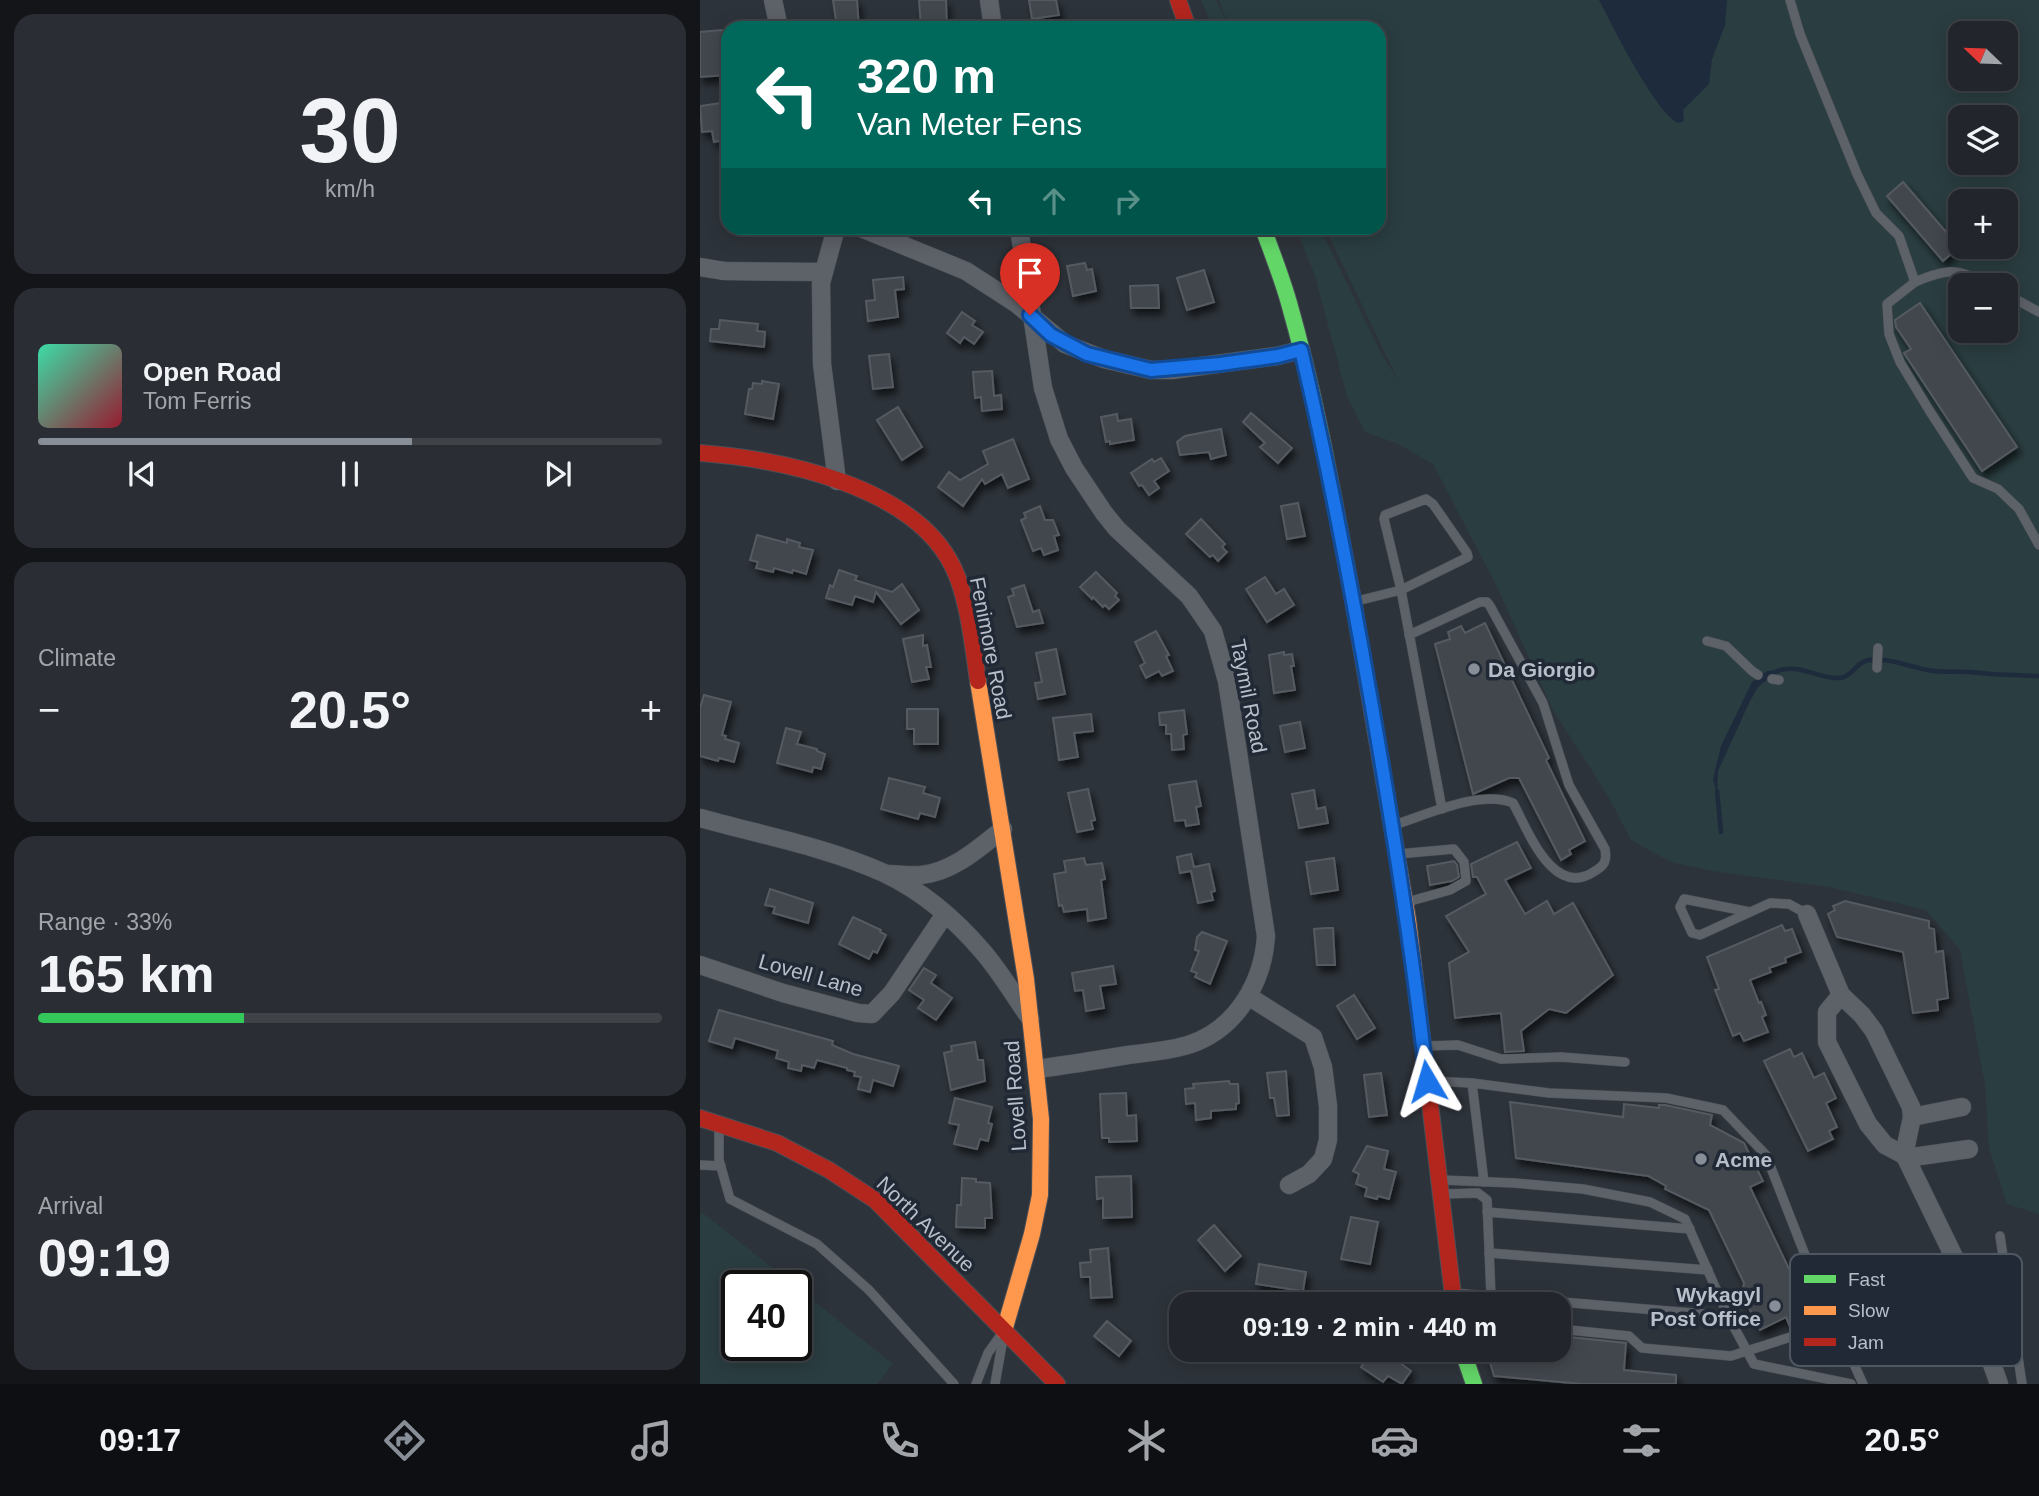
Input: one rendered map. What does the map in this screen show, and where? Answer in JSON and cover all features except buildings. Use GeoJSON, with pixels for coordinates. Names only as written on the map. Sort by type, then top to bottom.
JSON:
{"type":"FeatureCollection","features":[{"type":"Feature","properties":{"kind":"street"},"geometry":{"type":"LineString","coordinates":[[773,0],[778,21]]}},
{"type":"Feature","properties":{"kind":"street"},"geometry":{"type":"LineString","coordinates":[[989,0],[992,21]]}},
{"type":"Feature","properties":{"kind":"street"},"geometry":{"type":"LineString","coordinates":[[1178,0],[1186,21]]}},
{"type":"Feature","properties":{"kind":"street"},"geometry":{"type":"LineString","coordinates":[[834,235],[821,283],[822,364],[837,481]]}},
{"type":"Feature","properties":{"kind":"street"},"geometry":{"type":"LineString","coordinates":[[879,235],[966,271],[997,289],[1051,335],[1076,349],[1104,359],[1151,370],[1220,364],[1301,350]]}},
{"type":"Feature","properties":{"kind":"street","name":"Taymil Road"},"geometry":{"type":"LineString","coordinates":[[1020,235],[1030,315],[1050,414],[1074,468],[1090,495],[1117,529],[1189,596],[1213,631],[1227,681],[1266,936],[1261,970],[1240,1009],[1221,1027],[1194,1043],[1037,1069]]}},
{"type":"Feature","properties":{"kind":"street"},"geometry":{"type":"LineString","coordinates":[[1265,235],[1289,302],[1301,350],[1325,452],[1354,602],[1405,902],[1452,1292]]}},
{"type":"Feature","properties":{"kind":"street"},"geometry":{"type":"LineString","coordinates":[[700,267],[724,271],[824,272]]}},
{"type":"Feature","properties":{"kind":"street","name":"Fenimore Road"},"geometry":{"type":"LineString","coordinates":[[700,453],[758,460],[837,481],[884,503],[912,521],[931,536],[953,566],[961,588],[970,633],[1032,1021]]}},
{"type":"Feature","properties":{"kind":"street","name":"Lovell Road"},"geometry":{"type":"LineString","coordinates":[[700,818],[838,855],[886,874],[918,893],[945,914],[985,954],[1032,1021],[1042,1178],[1032,1233],[1004,1331]]}},
{"type":"Feature","properties":{"kind":"street","name":"Lovell Road"},"geometry":{"type":"LineString","coordinates":[[886,874],[920,875],[936,872],[967,858],[1003,829]]}},
{"type":"Feature","properties":{"kind":"street","name":"Lovell Lane"},"geometry":{"type":"LineString","coordinates":[[700,965],[783,993],[858,1013],[872,1014],[881,1008],[892,993],[945,914]]}},
{"type":"Feature","properties":{"kind":"street"},"geometry":{"type":"LineString","coordinates":[[1807,914],[1841,995],[1874,1031],[1911,1107],[1912,1117],[1905,1157]]}},
{"type":"Feature","properties":{"kind":"street"},"geometry":{"type":"LineString","coordinates":[[1841,995],[1827,1012],[1827,1042],[1868,1124],[1885,1145],[1905,1157],[1953,1254]]}},
{"type":"Feature","properties":{"kind":"street"},"geometry":{"type":"LineString","coordinates":[[1248,996],[1313,1037],[1323,1067],[1328,1106],[1328,1140],[1323,1159],[1310,1174],[1289,1185]]}},
{"type":"Feature","properties":{"kind":"street"},"geometry":{"type":"LineString","coordinates":[[1912,1117],[1962,1107]]}},
{"type":"Feature","properties":{"kind":"street","name":"North Avenue"},"geometry":{"type":"LineString","coordinates":[[700,1118],[787,1148],[863,1192],[897,1221],[1057,1384]]}},
{"type":"Feature","properties":{"kind":"street"},"geometry":{"type":"LineString","coordinates":[[1905,1157],[1969,1149]]}},
{"type":"Feature","properties":{"kind":"street"},"geometry":{"type":"LineString","coordinates":[[1466,1362],[1474,1384]]}},
{"type":"Feature","properties":{"kind":"street"},"geometry":{"type":"LineString","coordinates":[[1993,1366],[1999,1384]]}},
{"type":"Feature","properties":{"kind":"lane"},"geometry":{"type":"LineString","coordinates":[[1790,0],[1800,34],[1857,174],[1876,213],[1899,236],[1915,282]]}},
{"type":"Feature","properties":{"kind":"lane"},"geometry":{"type":"LineString","coordinates":[[1965,273],[1951,270],[1937,272],[1915,282],[1887,304],[1889,334],[1900,362],[1973,478],[1998,489],[2019,509],[2039,545]]}},
{"type":"Feature","properties":{"kind":"lane"},"geometry":{"type":"LineString","coordinates":[[2018,301],[2039,312]]}},
{"type":"Feature","properties":{"kind":"lane"},"geometry":{"type":"LineString","coordinates":[[1354,602],[1401,590],[1468,557],[1433,504],[1426,499],[1385,515],[1384,519],[1401,590],[1442,810]]}},
{"type":"Feature","properties":{"kind":"lane"},"geometry":{"type":"LineString","coordinates":[[1392,826],[1474,800],[1492,798],[1513,803],[1548,866],[1567,876],[1591,874],[1605,865],[1607,859],[1605,849],[1569,785],[1543,703],[1487,602],[1480,602],[1409,635]]}},
{"type":"Feature","properties":{"kind":"lane"},"geometry":{"type":"LineString","coordinates":[[1707,641],[1726,646],[1758,675]]}},
{"type":"Feature","properties":{"kind":"lane"},"geometry":{"type":"LineString","coordinates":[[1877,668],[1878,648]]}},
{"type":"Feature","properties":{"kind":"lane"},"geometry":{"type":"LineString","coordinates":[[1397,854],[1454,849],[1464,862],[1466,881],[1450,890],[1405,902]]}},
{"type":"Feature","properties":{"kind":"lane"},"geometry":{"type":"LineString","coordinates":[[1750,912],[1684,899],[1680,907],[1692,933],[1700,935],[1770,903],[1789,904],[1807,914]]}},
{"type":"Feature","properties":{"kind":"lane"},"geometry":{"type":"LineString","coordinates":[[1423,1046],[1458,1045],[1501,1059],[1561,1057],[1626,1062]]}},
{"type":"Feature","properties":{"kind":"lane"},"geometry":{"type":"LineString","coordinates":[[1427,1081],[1472,1083],[1549,1093],[1666,1098],[1723,1110],[1766,1155],[1805,1254]]}},
{"type":"Feature","properties":{"kind":"lane"},"geometry":{"type":"LineString","coordinates":[[1472,1083],[1485,1182]]}},
{"type":"Feature","properties":{"kind":"lane"},"geometry":{"type":"LineString","coordinates":[[719,1124],[720,1166],[730,1199],[817,1244],[869,1290],[954,1384]]}},
{"type":"Feature","properties":{"kind":"lane"},"geometry":{"type":"LineString","coordinates":[[700,1165],[720,1166]]}},
{"type":"Feature","properties":{"kind":"lane"},"geometry":{"type":"LineString","coordinates":[[1440,1187],[1485,1182],[1583,1189],[1650,1202],[1685,1219],[1728,1317],[1754,1364],[1851,1384]]}},
{"type":"Feature","properties":{"kind":"lane"},"geometry":{"type":"LineString","coordinates":[[1440,1187],[1478,1193],[1487,1200],[1491,1292]]}},
{"type":"Feature","properties":{"kind":"lane"},"geometry":{"type":"LineString","coordinates":[[1487,1212],[1690,1230]]}},
{"type":"Feature","properties":{"kind":"lane"},"geometry":{"type":"LineString","coordinates":[[2000,1236],[2003,1254]]}},
{"type":"Feature","properties":{"kind":"lane"},"geometry":{"type":"LineString","coordinates":[[1489,1253],[1708,1270]]}},
{"type":"Feature","properties":{"kind":"lane"},"geometry":{"type":"LineString","coordinates":[[1571,1303],[1728,1317]]}},
{"type":"Feature","properties":{"kind":"lane"},"geometry":{"type":"LineString","coordinates":[[1571,1330],[1629,1336],[1642,1348],[1731,1356],[1790,1339]]}},
{"type":"Feature","properties":{"kind":"lane"},"geometry":{"type":"LineString","coordinates":[[976,1384],[988,1353],[1004,1331]]}},
{"type":"Feature","properties":{"kind":"lane"},"geometry":{"type":"LineString","coordinates":[[995,1384],[1004,1331]]}},
{"type":"Feature","properties":{"kind":"lane"},"geometry":{"type":"LineString","coordinates":[[1855,1366],[1863,1384]]}},
{"type":"Feature","properties":{"kind":"lane"},"geometry":{"type":"LineString","coordinates":[[2019,1366],[2022,1384]]}},
{"type":"Feature","properties":{"kind":"shaded area"},"geometry":{"type":"Polygon","coordinates":[[[1201,0],[1216,0],[1226,21],[1210,21],[1201,0]]]}},
{"type":"Feature","properties":{"kind":"shaded area"},"geometry":{"type":"Polygon","coordinates":[[[1219,0],[2039,0],[2039,1214],[2007,1204],[1989,1148],[1985,1085],[1960,950],[1926,910],[1829,887],[1712,871],[1671,862],[1631,840],[1608,796],[1553,710],[1496,585],[1433,464],[1398,444],[1365,432],[1347,396],[1315,276],[1299,235],[1323,235],[1381,353],[1398,380],[1328,235],[1386,235],[1386,21],[1227,21],[1219,0]]]}},
{"type":"Feature","properties":{"kind":"shaded area"},"geometry":{"type":"Polygon","coordinates":[[[702,1212],[775,1270],[721,1270],[721,1361],[812,1361],[812,1300],[893,1364],[877,1384],[700,1384],[702,1212]]]}},
{"type":"Feature","properties":{"kind":"water"},"geometry":{"type":"Polygon","coordinates":[[[1599,0],[1727,0],[1725,25],[1712,59],[1709,84],[1683,110],[1684,121],[1678,123],[1658,103],[1635,68],[1599,0]]]}},
{"type":"Feature","properties":{"kind":"water"},"geometry":{"type":"Polygon","coordinates":[[[1779,670],[1758,687],[1749,703],[1718,771],[1717,795],[1713,779],[1721,746],[1752,682],[1767,671],[1779,670]]]}},
{"type":"Feature","properties":{"kind":"waterway"},"geometry":{"type":"LineString","coordinates":[[1775,672],[1791,669],[1842,678],[1864,661],[1876,660],[1932,671],[2039,676]]}},
{"type":"Feature","properties":{"kind":"waterway"},"geometry":{"type":"LineString","coordinates":[[1717,791],[1721,832]]}},
{"type":"Feature","properties":{"kind":"traffic: fast"},"geometry":{"type":"LineString","coordinates":[[1265,235],[1286,294],[1308,377],[1353,600]]}},
{"type":"Feature","properties":{"kind":"traffic: fast"},"geometry":{"type":"LineString","coordinates":[[1466,1362],[1474,1384]]}},
{"type":"Feature","properties":{"kind":"traffic: slow"},"geometry":{"type":"LineString","coordinates":[[1353,600],[1408,920],[1423,1045]]}},
{"type":"Feature","properties":{"kind":"traffic: slow"},"geometry":{"type":"LineString","coordinates":[[978,681],[1026,979],[1041,1119],[1040,1195],[1032,1234],[1004,1331]]}},
{"type":"Feature","properties":{"kind":"traffic: jam"},"geometry":{"type":"LineString","coordinates":[[1178,0],[1186,21]]}},
{"type":"Feature","properties":{"kind":"traffic: jam"},"geometry":{"type":"LineString","coordinates":[[700,453],[733,456],[805,470],[877,497],[908,516],[934,539],[953,567],[963,593],[978,681]]}},
{"type":"Feature","properties":{"kind":"traffic: jam"},"geometry":{"type":"LineString","coordinates":[[1423,1045],[1453,1292]]}},
{"type":"Feature","properties":{"kind":"traffic: jam"},"geometry":{"type":"LineString","coordinates":[[700,1118],[777,1143],[829,1170],[875,1200],[1057,1384]]}},
{"type":"Feature","properties":{"kind":"place","name":"Da Giorgio"},"geometry":{"type":"Point","coordinates":[1474,669]}},
{"type":"Feature","properties":{"kind":"place","name":"Acme"},"geometry":{"type":"Point","coordinates":[1701,1159]}},
{"type":"Feature","properties":{"kind":"place","name":"Wykagyl Post Office"},"geometry":{"type":"Point","coordinates":[1775,1306]}},
{"type":"Feature","properties":{"kind":"route"},"geometry":{"type":"LineString","coordinates":[[1030,315],[1051,335],[1087,354],[1151,370],[1220,364],[1301,350],[1325,452],[1359,630],[1408,920],[1427,1081]]}}]}
